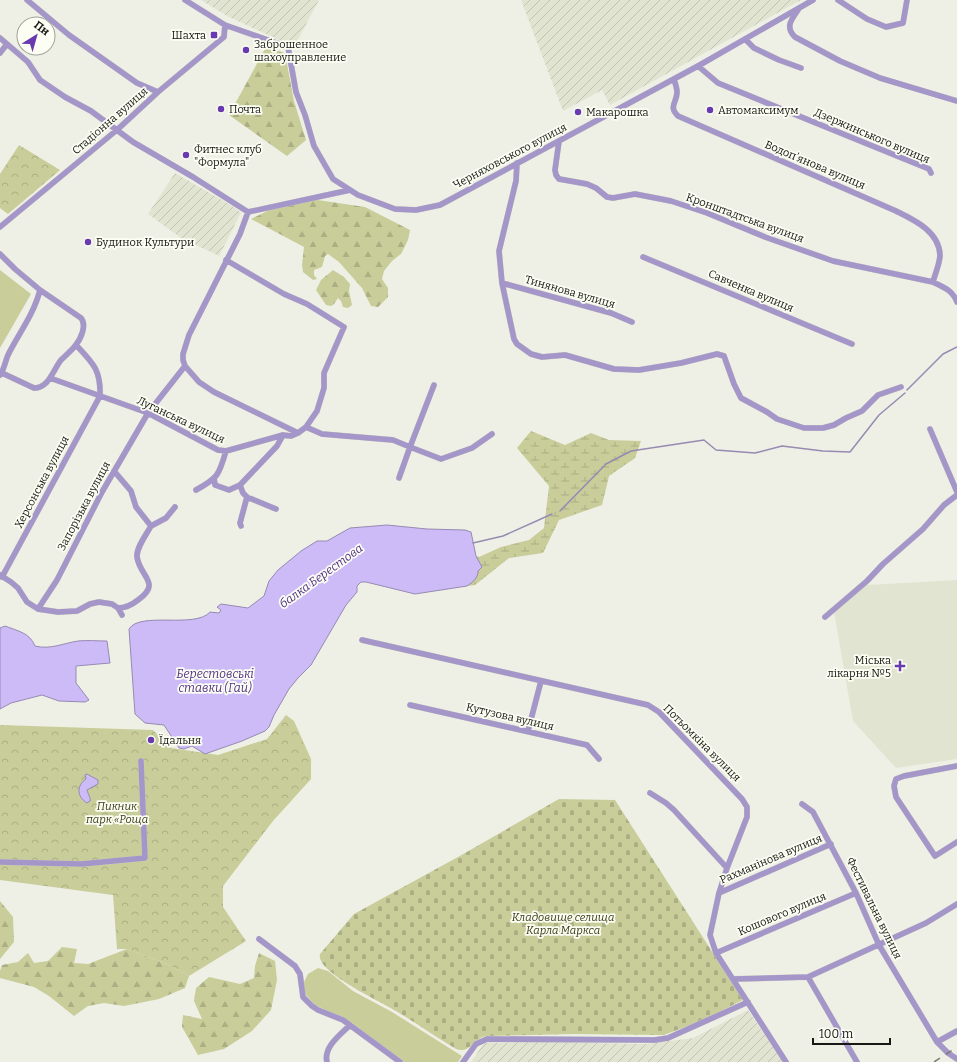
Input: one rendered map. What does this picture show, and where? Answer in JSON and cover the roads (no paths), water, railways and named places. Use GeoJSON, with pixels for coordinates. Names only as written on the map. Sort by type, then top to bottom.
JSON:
{"type":"FeatureCollection","features":[{"type":"Feature","properties":{"kind":"street"},"geometry":{"type":"LineString","coordinates":[[27,0],[69,36],[138,84],[158,92]]}},
{"type":"Feature","properties":{"kind":"street"},"geometry":{"type":"LineString","coordinates":[[185,0],[225,25]]}},
{"type":"Feature","properties":{"kind":"street","name":"Черняховського вулиця"},"geometry":{"type":"LineString","coordinates":[[225,25],[288,47],[296,92],[305,115],[314,146],[333,179],[358,195],[395,210],[416,210],[440,205],[698,66],[813,0]]}},
{"type":"Feature","properties":{"kind":"street"},"geometry":{"type":"LineString","coordinates":[[838,0],[867,19],[886,26],[903,23],[907,0]]}},
{"type":"Feature","properties":{"kind":"street"},"geometry":{"type":"LineString","coordinates":[[799,8],[790,22],[789,27],[791,33],[795,37],[840,61],[880,78],[957,102]]}},
{"type":"Feature","properties":{"kind":"street","name":"Стадіонна вулиця"},"geometry":{"type":"LineString","coordinates":[[1,224],[118,130],[158,92],[224,36],[225,25]]}},
{"type":"Feature","properties":{"kind":"street"},"geometry":{"type":"LineString","coordinates":[[0,38],[28,62],[40,80],[65,97],[91,111],[133,142],[193,177],[248,212],[350,190]]}},
{"type":"Feature","properties":{"kind":"street"},"geometry":{"type":"LineString","coordinates":[[746,39],[754,48],[778,60],[801,68]]}},
{"type":"Feature","properties":{"kind":"street"},"geometry":{"type":"LineString","coordinates":[[0,53],[7,44]]}},
{"type":"Feature","properties":{"kind":"street","name":"Дзержинського вулиця"},"geometry":{"type":"LineString","coordinates":[[698,66],[718,82],[928,169],[931,173]]}},
{"type":"Feature","properties":{"kind":"street","name":"Водоп’янова вулиця"},"geometry":{"type":"LineString","coordinates":[[674,79],[677,91],[673,111],[678,116],[896,210],[922,225],[937,242],[940,255],[933,282]]}},
{"type":"Feature","properties":{"kind":"street","name":"Кронштадтська вулиця"},"geometry":{"type":"LineString","coordinates":[[559,141],[555,170],[559,179],[587,184],[596,188],[607,197],[613,198],[635,194],[671,202],[707,213],[766,237],[833,261],[933,282],[946,288],[956,299]]}},
{"type":"Feature","properties":{"kind":"street"},"geometry":{"type":"LineString","coordinates":[[517,163],[516,181],[499,251],[502,283],[514,339],[517,344],[531,354],[542,357],[569,356],[614,369],[639,370],[681,363],[717,354],[724,356],[734,384],[741,398],[755,405],[777,420],[804,428],[823,428],[834,426],[846,418],[862,411],[878,395],[901,387]]}},
{"type":"Feature","properties":{"kind":"street"},"geometry":{"type":"LineString","coordinates":[[226,260],[284,294],[307,304],[344,327],[324,373],[324,388],[317,411],[306,427],[298,433],[214,392],[199,382],[185,366],[183,360],[183,354],[189,335],[226,260],[240,234],[248,212]]}},
{"type":"Feature","properties":{"kind":"street"},"geometry":{"type":"LineString","coordinates":[[0,254],[40,290],[84,321],[84,325],[76,345],[61,360],[44,385],[39,388],[34,388],[1,374],[7,356],[37,303],[40,290]]}},
{"type":"Feature","properties":{"kind":"street","name":"Савченка вулиця"},"geometry":{"type":"LineString","coordinates":[[643,257],[852,344]]}},
{"type":"Feature","properties":{"kind":"street","name":"Тинянова вулиця"},"geometry":{"type":"LineString","coordinates":[[502,283],[611,313],[632,322]]}},
{"type":"Feature","properties":{"kind":"street"},"geometry":{"type":"LineString","coordinates":[[76,345],[93,364],[99,376],[100,396]]}},
{"type":"Feature","properties":{"kind":"street","name":"Запорізька вулиця"},"geometry":{"type":"LineString","coordinates":[[38,609],[57,580],[114,471],[148,413],[185,366]]}},
{"type":"Feature","properties":{"kind":"street","name":"Луганська вулиця"},"geometry":{"type":"LineString","coordinates":[[50,378],[148,413],[218,450],[226,451],[283,436],[291,436],[298,433]]}},
{"type":"Feature","properties":{"kind":"street"},"geometry":{"type":"LineString","coordinates":[[399,478],[434,385]]}},
{"type":"Feature","properties":{"kind":"street","name":"Херсонська вулиця"},"geometry":{"type":"LineString","coordinates":[[1,576],[100,396]]}},
{"type":"Feature","properties":{"kind":"street"},"geometry":{"type":"LineString","coordinates":[[306,427],[322,434],[393,440],[441,459],[472,448],[492,434]]}},
{"type":"Feature","properties":{"kind":"street"},"geometry":{"type":"LineString","coordinates":[[825,617],[867,581],[882,564],[923,529],[944,505],[957,494],[930,429]]}},
{"type":"Feature","properties":{"kind":"street"},"geometry":{"type":"LineString","coordinates":[[214,478],[215,485],[229,490],[240,485],[277,446],[283,436]]}},
{"type":"Feature","properties":{"kind":"street"},"geometry":{"type":"LineString","coordinates":[[196,490],[220,472],[226,451]]}},
{"type":"Feature","properties":{"kind":"street"},"geometry":{"type":"LineString","coordinates":[[114,471],[120,480],[131,491],[136,507],[151,526]]}},
{"type":"Feature","properties":{"kind":"street"},"geometry":{"type":"LineString","coordinates":[[240,485],[243,493],[247,497],[276,509]]}},
{"type":"Feature","properties":{"kind":"street"},"geometry":{"type":"LineString","coordinates":[[241,526],[240,523],[247,497]]}},
{"type":"Feature","properties":{"kind":"street"},"geometry":{"type":"LineString","coordinates":[[118,608],[122,608],[136,602],[146,594],[149,586],[148,580],[139,564],[137,556],[139,548],[151,526],[166,518],[175,507]]}},
{"type":"Feature","properties":{"kind":"street"},"geometry":{"type":"LineString","coordinates":[[1,576],[18,588],[27,602],[38,609],[58,612],[77,611],[90,604],[99,602],[112,604],[118,608],[122,615]]}},
{"type":"Feature","properties":{"kind":"street","name":"Потьомкіна вулиця"},"geometry":{"type":"LineString","coordinates":[[362,640],[648,705],[659,712],[742,799],[747,807],[747,817],[719,892],[710,935],[716,953],[786,1062]]}},
{"type":"Feature","properties":{"kind":"street"},"geometry":{"type":"LineString","coordinates":[[528,732],[541,681]]}},
{"type":"Feature","properties":{"kind":"street","name":"Кутузова вулиця"},"geometry":{"type":"LineString","coordinates":[[410,705],[587,745],[599,759]]}},
{"type":"Feature","properties":{"kind":"street"},"geometry":{"type":"LineString","coordinates":[[0,862],[81,864],[146,858],[141,761]]}},
{"type":"Feature","properties":{"kind":"street"},"geometry":{"type":"LineString","coordinates":[[957,766],[896,778],[894,786],[896,797],[935,856],[957,842]]}},
{"type":"Feature","properties":{"kind":"street"},"geometry":{"type":"LineString","coordinates":[[650,793],[674,810],[727,868]]}},
{"type":"Feature","properties":{"kind":"street","name":"Фестивальна вулиця"},"geometry":{"type":"LineString","coordinates":[[802,804],[813,812],[856,893],[879,945],[937,1042],[957,1060]]}},
{"type":"Feature","properties":{"kind":"street","name":"Рахманінова вулиця"},"geometry":{"type":"LineString","coordinates":[[719,892],[831,844]]}},
{"type":"Feature","properties":{"kind":"street","name":"Кошового вулиця"},"geometry":{"type":"LineString","coordinates":[[716,953],[856,893]]}},
{"type":"Feature","properties":{"kind":"street"},"geometry":{"type":"LineString","coordinates":[[733,979],[808,977],[926,923],[957,904]]}},
{"type":"Feature","properties":{"kind":"street"},"geometry":{"type":"LineString","coordinates":[[259,938],[295,966],[300,974],[303,997],[309,1004],[318,1010],[336,1017],[350,1025],[400,1062]]}},
{"type":"Feature","properties":{"kind":"street"},"geometry":{"type":"LineString","coordinates":[[808,977],[857,1062]]}},
{"type":"Feature","properties":{"kind":"street"},"geometry":{"type":"LineString","coordinates":[[463,1062],[476,1044],[487,1039],[655,1040],[668,1038],[748,1002]]}},
{"type":"Feature","properties":{"kind":"street"},"geometry":{"type":"LineString","coordinates":[[327,1062],[326,1056],[328,1049],[350,1025]]}},
{"type":"Feature","properties":{"kind":"street"},"geometry":{"type":"LineString","coordinates":[[937,1042],[957,1031]]}},
{"type":"Feature","properties":{"kind":"water","name":"Берестовські ставки (Гай)"},"geometry":{"type":"Polygon","coordinates":[[[387,525],[427,529],[465,530],[471,532],[476,556],[482,567],[478,571],[475,580],[467,586],[415,594],[361,582],[357,586],[357,592],[346,605],[311,665],[289,689],[269,727],[265,731],[242,741],[205,754],[192,746],[184,749],[179,748],[164,725],[145,723],[135,714],[129,629],[135,624],[144,621],[181,620],[203,617],[210,612],[219,613],[221,610],[217,607],[221,604],[248,608],[264,596],[269,581],[278,570],[301,551],[317,541],[327,541],[350,528],[387,525]]]}},
{"type":"Feature","properties":{"kind":"water"},"geometry":{"type":"Polygon","coordinates":[[[5,626],[27,635],[35,646],[41,647],[52,647],[78,641],[107,641],[110,663],[76,666],[76,683],[89,700],[85,702],[59,701],[42,695],[11,703],[0,709],[0,628],[5,626]]]}},
{"type":"Feature","properties":{"kind":"water"},"geometry":{"type":"Polygon","coordinates":[[[87,774],[98,780],[98,784],[87,790],[90,801],[87,803],[81,798],[79,788],[86,779],[85,775],[87,774]]]}},
{"type":"Feature","properties":{"kind":"waterway","name":"балка Берестова"},"geometry":{"type":"LineString","coordinates":[[907,390],[943,354],[957,347]]}},
{"type":"Feature","properties":{"kind":"waterway","name":"балка Берестова"},"geometry":{"type":"LineString","coordinates":[[560,511],[606,464],[631,451],[704,440],[716,450],[755,453],[782,446],[823,451],[850,452],[879,415],[905,393]]}},
{"type":"Feature","properties":{"kind":"waterway","name":"балка Берестова"},"geometry":{"type":"LineString","coordinates":[[473,543],[503,536],[552,514]]}},
{"type":"Feature","properties":{"kind":"railway"},"geometry":{"type":"LineString","coordinates":[[934,1062],[957,1047]]}},
{"type":"Feature","properties":{"kind":"place","name":"Шахта"},"geometry":{"type":"Point","coordinates":[214,35]}},
{"type":"Feature","properties":{"kind":"place","name":"Заброшенное шахоуправление"},"geometry":{"type":"Point","coordinates":[246,50]}},
{"type":"Feature","properties":{"kind":"place","name":"Почта"},"geometry":{"type":"Point","coordinates":[221,109]}},
{"type":"Feature","properties":{"kind":"place","name":"Автомаксимум"},"geometry":{"type":"Point","coordinates":[710,110]}},
{"type":"Feature","properties":{"kind":"place","name":"Макарошка"},"geometry":{"type":"Point","coordinates":[578,112]}},
{"type":"Feature","properties":{"kind":"place","name":"Фитнес клуб \"Формула\""},"geometry":{"type":"Point","coordinates":[186,155]}},
{"type":"Feature","properties":{"kind":"place","name":"Будинок Культури"},"geometry":{"type":"Point","coordinates":[88,242]}},
{"type":"Feature","properties":{"kind":"place","name":"Міська лікарня №5"},"geometry":{"type":"Point","coordinates":[900,666]}},
{"type":"Feature","properties":{"kind":"place","name":"Їдальня"},"geometry":{"type":"Point","coordinates":[151,740]}},
{"type":"Feature","properties":{"kind":"park label","name":"Пикник парк «Роща"},"geometry":{"type":"Point","coordinates":[117,812]}},
{"type":"Feature","properties":{"kind":"park label","name":"Кладовище селища Карла Маркса"},"geometry":{"type":"Point","coordinates":[563,923]}}]}
